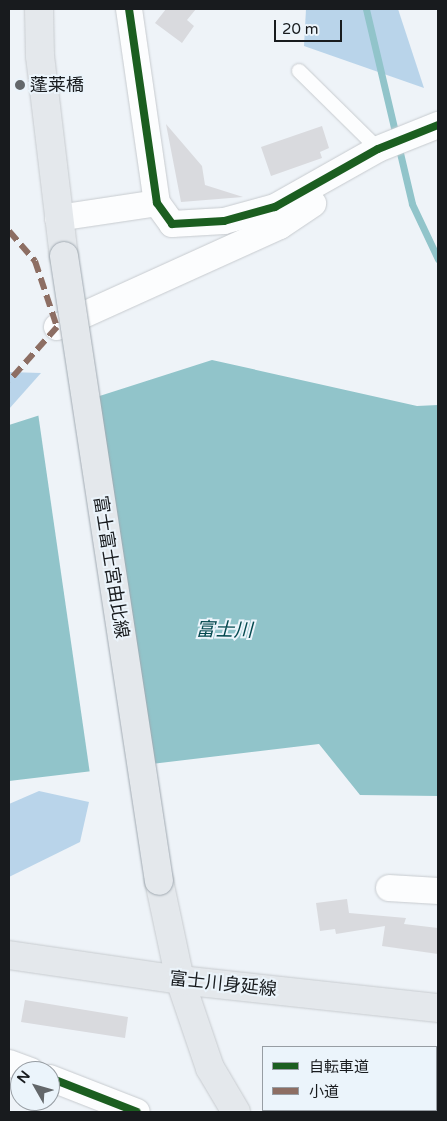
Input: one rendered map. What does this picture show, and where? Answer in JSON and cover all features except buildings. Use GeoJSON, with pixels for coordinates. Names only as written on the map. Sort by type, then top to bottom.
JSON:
{"type":"FeatureCollection","features":[{"type":"Feature","properties":{"kind":"main road","name":"富士富士宮由比線"},"geometry":{"type":"LineString","coordinates":[[39,9],[40,56],[58,218],[159,881],[180,980],[210,1068],[236,1112]]}},
{"type":"Feature","properties":{"kind":"main road","name":"富士川身延線"},"geometry":{"type":"LineString","coordinates":[[9,955],[180,980],[438,1008]]}},
{"type":"Feature","properties":{"kind":"street"},"geometry":{"type":"LineString","coordinates":[[129,9],[157,203],[172,224],[224,222],[275,207],[378,149],[427,130]]}},
{"type":"Feature","properties":{"kind":"street"},"geometry":{"type":"LineString","coordinates":[[57,327],[280,226],[342,185],[343,169]]}},
{"type":"Feature","properties":{"kind":"street"},"geometry":{"type":"LineString","coordinates":[[58,218],[157,203]]}},
{"type":"Feature","properties":{"kind":"street"},"geometry":{"type":"LineString","coordinates":[[389,888],[438,891]]}},
{"type":"Feature","properties":{"kind":"street"},"geometry":{"type":"LineString","coordinates":[[60,1082],[137,1112]]}},
{"type":"Feature","properties":{"kind":"lane"},"geometry":{"type":"LineString","coordinates":[[299,71],[378,149]]}},
{"type":"Feature","properties":{"kind":"shaded area"},"geometry":{"type":"Polygon","coordinates":[[[306,9],[398,9],[424,88],[304,46],[306,9]]]}},
{"type":"Feature","properties":{"kind":"shaded area"},"geometry":{"type":"Polygon","coordinates":[[[9,372],[41,373],[9,409],[9,372]]]}},
{"type":"Feature","properties":{"kind":"shaded area"},"geometry":{"type":"Polygon","coordinates":[[[39,791],[89,802],[80,842],[9,877],[9,804],[39,791]]]}},
{"type":"Feature","properties":{"kind":"water","name":"富士川"},"geometry":{"type":"Polygon","coordinates":[[[212,360],[417,406],[438,405],[438,796],[360,795],[319,744],[9,781],[9,425],[212,360]]]}},
{"type":"Feature","properties":{"kind":"pier"},"geometry":{"type":"Polygon","coordinates":[[[86,398],[142,768],[90,774],[38,413],[86,398]]]}},
{"type":"Feature","properties":{"kind":"waterway"},"geometry":{"type":"LineString","coordinates":[[366,9],[412,204],[438,259]]}},
{"type":"Feature","properties":{"kind":"marked path"},"geometry":{"type":"LineString","coordinates":[[9,231],[35,261],[57,327],[9,381]]}},
{"type":"Feature","properties":{"kind":"cycle path"},"geometry":{"type":"LineString","coordinates":[[129,9],[157,203],[172,224],[224,221],[275,207],[378,149],[438,125]]}},
{"type":"Feature","properties":{"kind":"cycle path"},"geometry":{"type":"LineString","coordinates":[[60,1082],[137,1112]]}},
{"type":"Feature","properties":{"kind":"place","name":"蓬莱橋"},"geometry":{"type":"Point","coordinates":[20,85]}}]}
